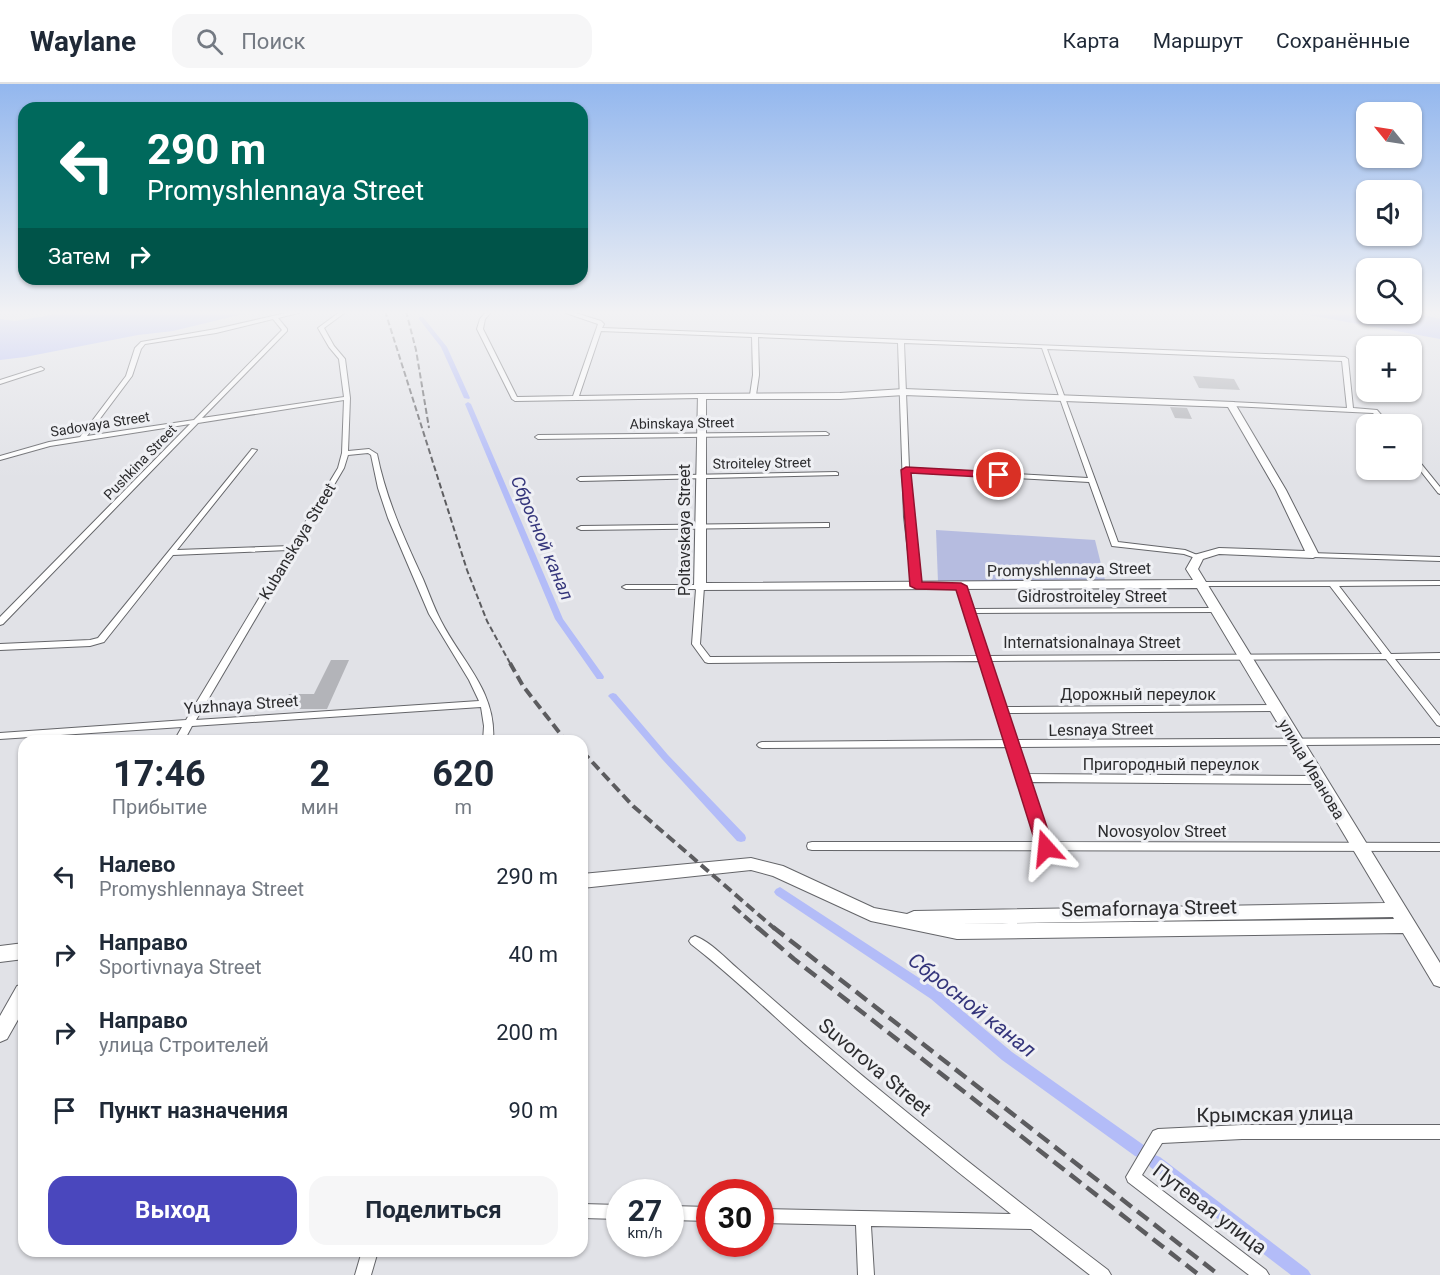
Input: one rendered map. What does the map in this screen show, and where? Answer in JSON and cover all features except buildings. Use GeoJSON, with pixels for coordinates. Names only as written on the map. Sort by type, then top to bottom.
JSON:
{"type":"FeatureCollection","features":[{"type":"Feature","properties":{"kind":"street"},"geometry":{"type":"LineString","coordinates":[[82,439],[129,376],[132,367]]}},
{"type":"Feature","properties":{"kind":"street","name":"Pushkina Street"},"geometry":{"type":"LineString","coordinates":[[0,622],[250,367]]}},
{"type":"Feature","properties":{"kind":"street","name":"Kubanskaya Street"},"geometry":{"type":"LineString","coordinates":[[182,735],[341,468],[345,453],[347,398],[343,367]]}},
{"type":"Feature","properties":{"kind":"street"},"geometry":{"type":"LineString","coordinates":[[499,367],[515,399],[753,395],[840,396],[904,392],[1231,404],[1375,411],[1378,414]]}},
{"type":"Feature","properties":{"kind":"street"},"geometry":{"type":"LineString","coordinates":[[576,397],[586,367]]}},
{"type":"Feature","properties":{"kind":"street"},"geometry":{"type":"LineString","coordinates":[[753,395],[756,367]]}},
{"type":"Feature","properties":{"kind":"street"},"geometry":{"type":"LineString","coordinates":[[903,367],[906,470],[916,586]]}},
{"type":"Feature","properties":{"kind":"street"},"geometry":{"type":"LineString","coordinates":[[906,470],[1092,480],[1051,367]]}},
{"type":"Feature","properties":{"kind":"street"},"geometry":{"type":"LineString","coordinates":[[1346,367],[1350,410]]}},
{"type":"Feature","properties":{"kind":"street"},"geometry":{"type":"LineString","coordinates":[[0,382],[41,369]]}},
{"type":"Feature","properties":{"kind":"street","name":"Poltavskaya Street"},"geometry":{"type":"LineString","coordinates":[[701,396],[699,434],[700,587],[696,644],[708,660]]}},
{"type":"Feature","properties":{"kind":"street","name":"Sadovaya Street"},"geometry":{"type":"LineString","coordinates":[[0,458],[49,444],[347,398]]}},
{"type":"Feature","properties":{"kind":"street"},"geometry":{"type":"LineString","coordinates":[[1231,404],[1281,490],[1313,555]]}},
{"type":"Feature","properties":{"kind":"street","name":"Abinskaya Street"},"geometry":{"type":"LineString","coordinates":[[538,437],[825,434]]}},
{"type":"Feature","properties":{"kind":"street"},"geometry":{"type":"LineString","coordinates":[[0,647],[90,643],[101,640],[254,450]]}},
{"type":"Feature","properties":{"kind":"street"},"geometry":{"type":"LineString","coordinates":[[345,453],[369,451],[374,454],[379,484],[395,531],[438,625],[466,664],[483,704],[489,735]]}},
{"type":"Feature","properties":{"kind":"street"},"geometry":{"type":"LineString","coordinates":[[1422,469],[1440,492]]}},
{"type":"Feature","properties":{"kind":"street","name":"Stroiteley Street"},"geometry":{"type":"LineString","coordinates":[[579,479],[836,474]]}},
{"type":"Feature","properties":{"kind":"street","name":"Promyshlennaya Street"},"geometry":{"type":"LineString","coordinates":[[1092,480],[1115,544],[1185,552],[1198,557],[1219,550],[1440,559]]}},
{"type":"Feature","properties":{"kind":"street"},"geometry":{"type":"LineString","coordinates":[[581,528],[826,525]]}},
{"type":"Feature","properties":{"kind":"street"},"geometry":{"type":"LineString","coordinates":[[172,554],[293,548]]}},
{"type":"Feature","properties":{"kind":"street","name":"улица Иванова"},"geometry":{"type":"LineString","coordinates":[[1198,557],[1192,569],[1200,584],[1406,926],[1440,978]]}},
{"type":"Feature","properties":{"kind":"street","name":"Promyshlennaya Street"},"geometry":{"type":"LineString","coordinates":[[626,587],[1440,583]]}},
{"type":"Feature","properties":{"kind":"street"},"geometry":{"type":"LineString","coordinates":[[1333,584],[1440,723]]}},
{"type":"Feature","properties":{"kind":"street"},"geometry":{"type":"LineString","coordinates":[[961,586],[1046,848]]}},
{"type":"Feature","properties":{"kind":"street","name":"Gidrostroiteley Street"},"geometry":{"type":"LineString","coordinates":[[969,611],[1215,610]]}},
{"type":"Feature","properties":{"kind":"street","name":"Internatsionalnaya Street"},"geometry":{"type":"LineString","coordinates":[[708,660],[1440,656]]}},
{"type":"Feature","properties":{"kind":"street","name":"Yuzhnaya Street"},"geometry":{"type":"LineString","coordinates":[[0,736],[483,704]]}},
{"type":"Feature","properties":{"kind":"street","name":"Дорожный переулок"},"geometry":{"type":"LineString","coordinates":[[1001,710],[1275,708]]}},
{"type":"Feature","properties":{"kind":"street","name":"Lesnaya Street"},"geometry":{"type":"LineString","coordinates":[[762,745],[1440,741]]}},
{"type":"Feature","properties":{"kind":"street","name":"Пригородный переулок"},"geometry":{"type":"LineString","coordinates":[[1023,778],[1319,780]]}},
{"type":"Feature","properties":{"kind":"street","name":"Novosyolov Street"},"geometry":{"type":"LineString","coordinates":[[812,846],[1440,847]]}},
{"type":"Feature","properties":{"kind":"street","name":"Semafornaya Street"},"geometry":{"type":"LineString","coordinates":[[588,880],[751,864],[777,871],[872,914],[894,919],[955,923],[1406,926]]}},
{"type":"Feature","properties":{"kind":"street","name":"Semafornaya Street"},"geometry":{"type":"LineString","coordinates":[[955,923],[1397,910]]}},
{"type":"Feature","properties":{"kind":"street","name":"Suvorova Street"},"geometry":{"type":"LineString","coordinates":[[695,941],[828,1058],[1032,1222],[1104,1275]]}},
{"type":"Feature","properties":{"kind":"street"},"geometry":{"type":"LineString","coordinates":[[0,954],[18,952]]}},
{"type":"Feature","properties":{"kind":"street"},"geometry":{"type":"LineString","coordinates":[[0,1033],[18,1002]]}},
{"type":"Feature","properties":{"kind":"street","name":"Крымская улица"},"geometry":{"type":"LineString","coordinates":[[1133,1177],[1158,1136],[1242,1132],[1440,1132]]}},
{"type":"Feature","properties":{"kind":"street","name":"Путевая улица"},"geometry":{"type":"LineString","coordinates":[[1133,1177],[1261,1275]]}},
{"type":"Feature","properties":{"kind":"street"},"geometry":{"type":"LineString","coordinates":[[588,1211],[606,1212]]}},
{"type":"Feature","properties":{"kind":"street"},"geometry":{"type":"LineString","coordinates":[[774,1216],[1032,1222]]}},
{"type":"Feature","properties":{"kind":"street"},"geometry":{"type":"LineString","coordinates":[[863,1219],[866,1275]]}},
{"type":"Feature","properties":{"kind":"street"},"geometry":{"type":"LineString","coordinates":[[363,1275],[368,1257]]}},
{"type":"Feature","properties":{"kind":"shaded area"},"geometry":{"type":"Polygon","coordinates":[[[936,530],[1095,540],[1106,584],[938,582],[936,530]]]}},
{"type":"Feature","properties":{"kind":"waterway","name":"Сбросной канал"},"geometry":{"type":"LineString","coordinates":[[453,367],[467,398]]}},
{"type":"Feature","properties":{"kind":"waterway","name":"Сбросной канал"},"geometry":{"type":"LineString","coordinates":[[468,404],[559,619],[600,677]]}},
{"type":"Feature","properties":{"kind":"waterway","name":"Сбросной канал"},"geometry":{"type":"LineString","coordinates":[[613,696],[665,757],[741,838]]}},
{"type":"Feature","properties":{"kind":"waterway","name":"Сбросной канал"},"geometry":{"type":"LineString","coordinates":[[780,892],[935,995],[1007,1056],[1140,1151]]}},
{"type":"Feature","properties":{"kind":"waterway","name":"Сбросной канал"},"geometry":{"type":"LineString","coordinates":[[1155,1162],[1303,1275]]}},
{"type":"Feature","properties":{"kind":"railway"},"geometry":{"type":"LineString","coordinates":[[403,367],[467,570],[487,621],[511,665]]}},
{"type":"Feature","properties":{"kind":"railway"},"geometry":{"type":"LineString","coordinates":[[419,367],[429,428]]}},
{"type":"Feature","properties":{"kind":"railway"},"geometry":{"type":"LineString","coordinates":[[510,663],[523,686],[561,735]]}},
{"type":"Feature","properties":{"kind":"railway"},"geometry":{"type":"LineString","coordinates":[[588,757],[633,806],[775,929]]}},
{"type":"Feature","properties":{"kind":"railway"},"geometry":{"type":"LineString","coordinates":[[733,906],[759,929]]}},
{"type":"Feature","properties":{"kind":"railway"},"geometry":{"type":"LineString","coordinates":[[757,927],[794,959],[1199,1275]]}},
{"type":"Feature","properties":{"kind":"railway"},"geometry":{"type":"LineString","coordinates":[[773,927],[1219,1275]]}},
{"type":"Feature","properties":{"kind":"route"},"geometry":{"type":"LineString","coordinates":[[999,475],[906,470],[908,517],[916,586],[961,586],[1046,848]]}}]}
